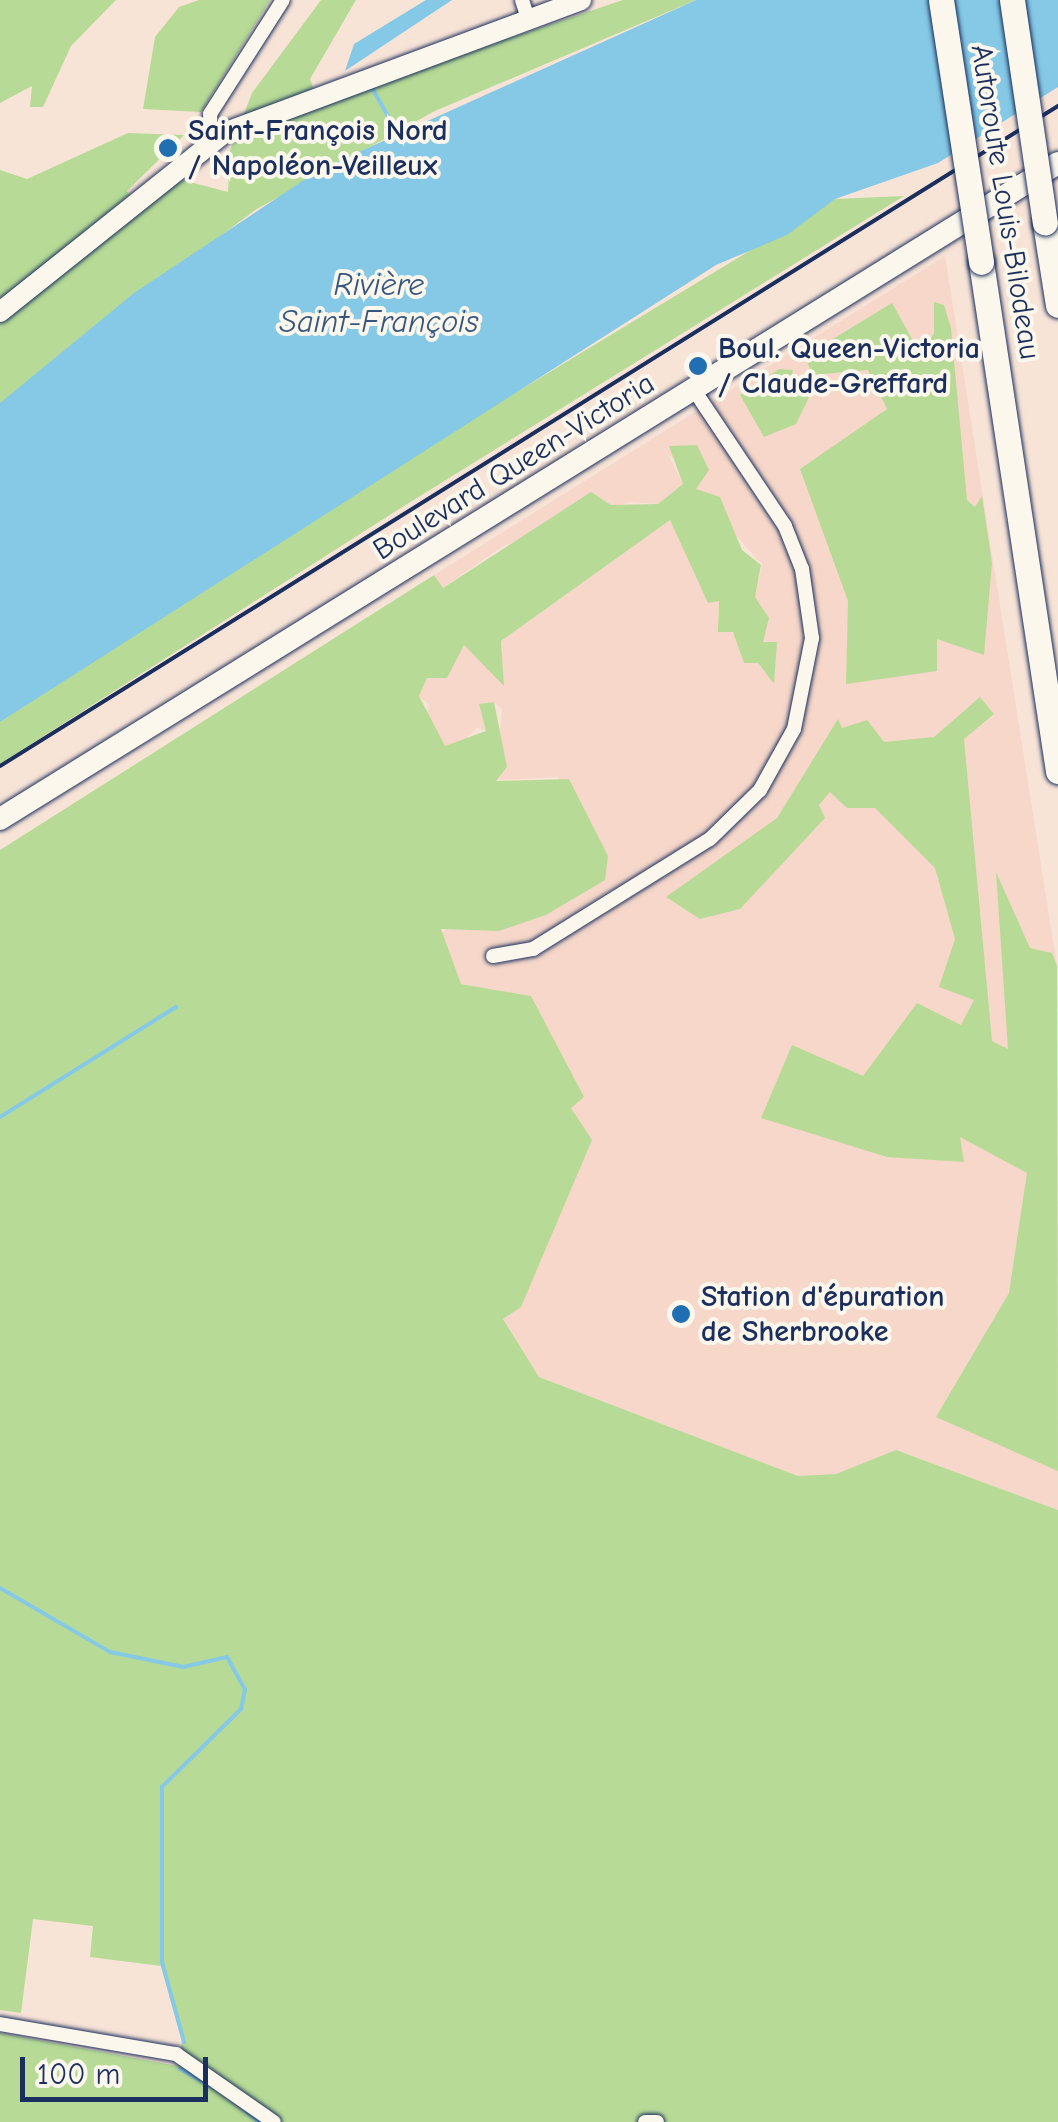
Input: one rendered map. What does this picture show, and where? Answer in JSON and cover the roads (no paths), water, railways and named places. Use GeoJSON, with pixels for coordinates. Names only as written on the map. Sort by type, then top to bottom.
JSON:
{"type":"FeatureCollection","features":[{"type":"Feature","properties":{"kind":"highway","name":"Autoroute Louis-Bilodeau"},"geometry":{"type":"LineString","coordinates":[[941,0],[1058,770]]}},
{"type":"Feature","properties":{"kind":"highway","name":"Autoroute Louis-Bilodeau"},"geometry":{"type":"LineString","coordinates":[[1012,0],[1058,305]]}},
{"type":"Feature","properties":{"kind":"main road","name":"Boulevard Queen-Victoria"},"geometry":{"type":"LineString","coordinates":[[0,819],[1058,163]]}},
{"type":"Feature","properties":{"kind":"street"},"geometry":{"type":"LineString","coordinates":[[211,140],[210,114],[283,0]]}},
{"type":"Feature","properties":{"kind":"street"},"geometry":{"type":"LineString","coordinates":[[0,312],[211,140],[525,9],[581,0]]}},
{"type":"Feature","properties":{"kind":"street"},"geometry":{"type":"LineString","coordinates":[[493,956],[533,949],[710,839],[760,790],[794,729],[811,650],[802,569],[785,526],[694,390]]}},
{"type":"Feature","properties":{"kind":"street"},"geometry":{"type":"LineString","coordinates":[[0,2024],[176,2054],[274,2122]]}},
{"type":"Feature","properties":{"kind":"street"},"geometry":{"type":"LineString","coordinates":[[645,2122],[657,2122]]}},
{"type":"Feature","properties":{"kind":"water"},"geometry":{"type":"Polygon","coordinates":[[[426,0],[452,0],[345,71],[354,44],[426,0]]]}},
{"type":"Feature","properties":{"kind":"water","name":"Rivière Saint-François"},"geometry":{"type":"Polygon","coordinates":[[[696,0],[1058,0],[1058,87],[938,163],[835,199],[787,235],[716,265],[0,722],[0,403],[134,293],[319,170],[696,0]]]}},
{"type":"Feature","properties":{"kind":"waterway"},"geometry":{"type":"LineString","coordinates":[[372,88],[397,132]]}},
{"type":"Feature","properties":{"kind":"waterway"},"geometry":{"type":"LineString","coordinates":[[0,1117],[176,1007]]}},
{"type":"Feature","properties":{"kind":"waterway"},"geometry":{"type":"LineString","coordinates":[[0,1588],[110,1652],[183,1667],[227,1657],[245,1689],[241,1709],[162,1787],[162,1962],[184,2042]]}},
{"type":"Feature","properties":{"kind":"waterway"},"geometry":{"type":"LineString","coordinates":[[180,2069],[213,2087]]}},
{"type":"Feature","properties":{"kind":"waterway"},"geometry":{"type":"LineString","coordinates":[[241,2106],[259,2122]]}},
{"type":"Feature","properties":{"kind":"railway"},"geometry":{"type":"LineString","coordinates":[[0,766],[1058,106]]}},
{"type":"Feature","properties":{"kind":"place","name":"Saint-François Nord / Napoléon-Veilleux"},"geometry":{"type":"Point","coordinates":[168,148]}},
{"type":"Feature","properties":{"kind":"place","name":"Boul. Queen-Victoria / Claude-Greffard"},"geometry":{"type":"Point","coordinates":[698,366]}},
{"type":"Feature","properties":{"kind":"place","name":"Station d'épuration de Sherbrooke"},"geometry":{"type":"Point","coordinates":[681,1314]}}]}
